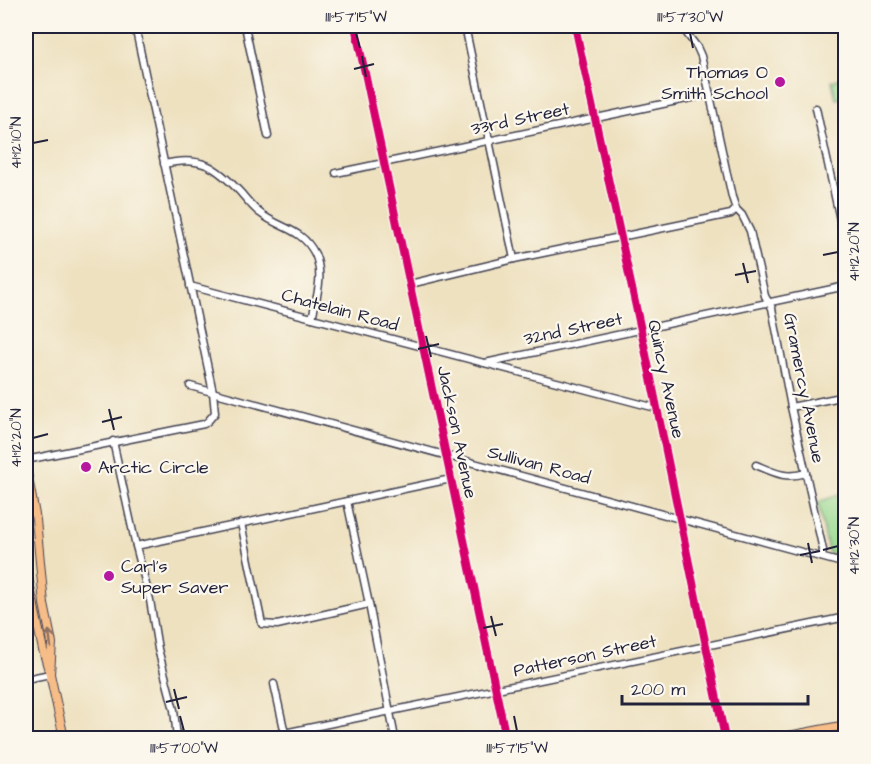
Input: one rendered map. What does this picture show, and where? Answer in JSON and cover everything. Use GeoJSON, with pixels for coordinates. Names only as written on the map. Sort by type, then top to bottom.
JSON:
{"type":"FeatureCollection","features":[{"type":"Feature","properties":{"kind":"main road"},"geometry":{"type":"LineString","coordinates":[[26,467],[36,519],[44,604],[51,643],[50,674]]}},
{"type":"Feature","properties":{"kind":"main road"},"geometry":{"type":"LineString","coordinates":[[26,568],[64,738]]}},
{"type":"Feature","properties":{"kind":"main road"},"geometry":{"type":"LineString","coordinates":[[778,738],[846,725]]}},
{"type":"Feature","properties":{"kind":"street"},"geometry":{"type":"LineString","coordinates":[[26,460],[204,424],[215,413],[213,393],[135,26]]}},
{"type":"Feature","properties":{"kind":"street"},"geometry":{"type":"LineString","coordinates":[[245,26],[268,136]]}},
{"type":"Feature","properties":{"kind":"street","name":"Jackson Avenue"},"geometry":{"type":"LineString","coordinates":[[355,26],[506,738]]}},
{"type":"Feature","properties":{"kind":"street"},"geometry":{"type":"LineString","coordinates":[[465,26],[514,259]]}},
{"type":"Feature","properties":{"kind":"street","name":"Quincy Avenue"},"geometry":{"type":"LineString","coordinates":[[575,26],[641,330],[725,738]]}},
{"type":"Feature","properties":{"kind":"street","name":"Gramercy Avenue"},"geometry":{"type":"LineString","coordinates":[[681,26],[701,56],[732,197],[736,209],[742,215],[750,231],[765,296],[772,308],[791,407],[824,550],[822,557]]}},
{"type":"Feature","properties":{"kind":"street","name":"33rd Street"},"geometry":{"type":"LineString","coordinates":[[336,174],[710,94]]}},
{"type":"Feature","properties":{"kind":"street"},"geometry":{"type":"LineString","coordinates":[[816,108],[846,248]]}},
{"type":"Feature","properties":{"kind":"street"},"geometry":{"type":"LineString","coordinates":[[164,164],[194,162],[212,168],[228,179],[259,213],[291,229],[307,242],[317,260],[320,274],[319,290],[312,318]]}},
{"type":"Feature","properties":{"kind":"street"},"geometry":{"type":"LineString","coordinates":[[410,284],[514,259],[731,214],[736,209]]}},
{"type":"Feature","properties":{"kind":"street","name":"Chatelain Road"},"geometry":{"type":"LineString","coordinates":[[190,286],[656,408]]}},
{"type":"Feature","properties":{"kind":"street","name":"32nd Street"},"geometry":{"type":"LineString","coordinates":[[482,363],[846,286]]}},
{"type":"Feature","properties":{"kind":"street","name":"Sullivan Road"},"geometry":{"type":"LineString","coordinates":[[190,386],[846,564]]}},
{"type":"Feature","properties":{"kind":"street"},"geometry":{"type":"LineString","coordinates":[[791,407],[846,396]]}},
{"type":"Feature","properties":{"kind":"street"},"geometry":{"type":"LineString","coordinates":[[113,441],[150,600],[158,649],[174,710],[177,738]]}},
{"type":"Feature","properties":{"kind":"street"},"geometry":{"type":"LineString","coordinates":[[756,465],[782,476],[806,474]]}},
{"type":"Feature","properties":{"kind":"street"},"geometry":{"type":"LineString","coordinates":[[136,546],[451,479]]}},
{"type":"Feature","properties":{"kind":"street"},"geometry":{"type":"LineString","coordinates":[[347,501],[395,738]]}},
{"type":"Feature","properties":{"kind":"street"},"geometry":{"type":"LineString","coordinates":[[241,523],[262,624],[277,625],[369,604]]}},
{"type":"Feature","properties":{"kind":"street","name":"Patterson Street"},"geometry":{"type":"LineString","coordinates":[[260,738],[285,736],[389,712],[846,617]]}},
{"type":"Feature","properties":{"kind":"street"},"geometry":{"type":"LineString","coordinates":[[26,679],[50,674]]}},
{"type":"Feature","properties":{"kind":"street"},"geometry":{"type":"LineString","coordinates":[[274,684],[285,736]]}},
{"type":"Feature","properties":{"kind":"green space"},"geometry":{"type":"Polygon","coordinates":[[[845,77],[845,97],[836,99],[832,81],[845,77]]]}},
{"type":"Feature","properties":{"kind":"green space"},"geometry":{"type":"Polygon","coordinates":[[[846,493],[845,558],[832,555],[828,551],[818,502],[846,493]]]}},
{"type":"Feature","properties":{"kind":"cycle path"},"geometry":{"type":"LineString","coordinates":[[355,26],[506,738]]}},
{"type":"Feature","properties":{"kind":"cycle path"},"geometry":{"type":"LineString","coordinates":[[575,26],[641,330],[725,738]]}},
{"type":"Feature","properties":{"kind":"place","name":"Thomas O Smith School"},"geometry":{"type":"Point","coordinates":[780,82]}},
{"type":"Feature","properties":{"kind":"place","name":"Arctic Circle"},"geometry":{"type":"Point","coordinates":[86,467]}},
{"type":"Feature","properties":{"kind":"place","name":"Carl's Super Saver"},"geometry":{"type":"Point","coordinates":[109,576]}}]}
